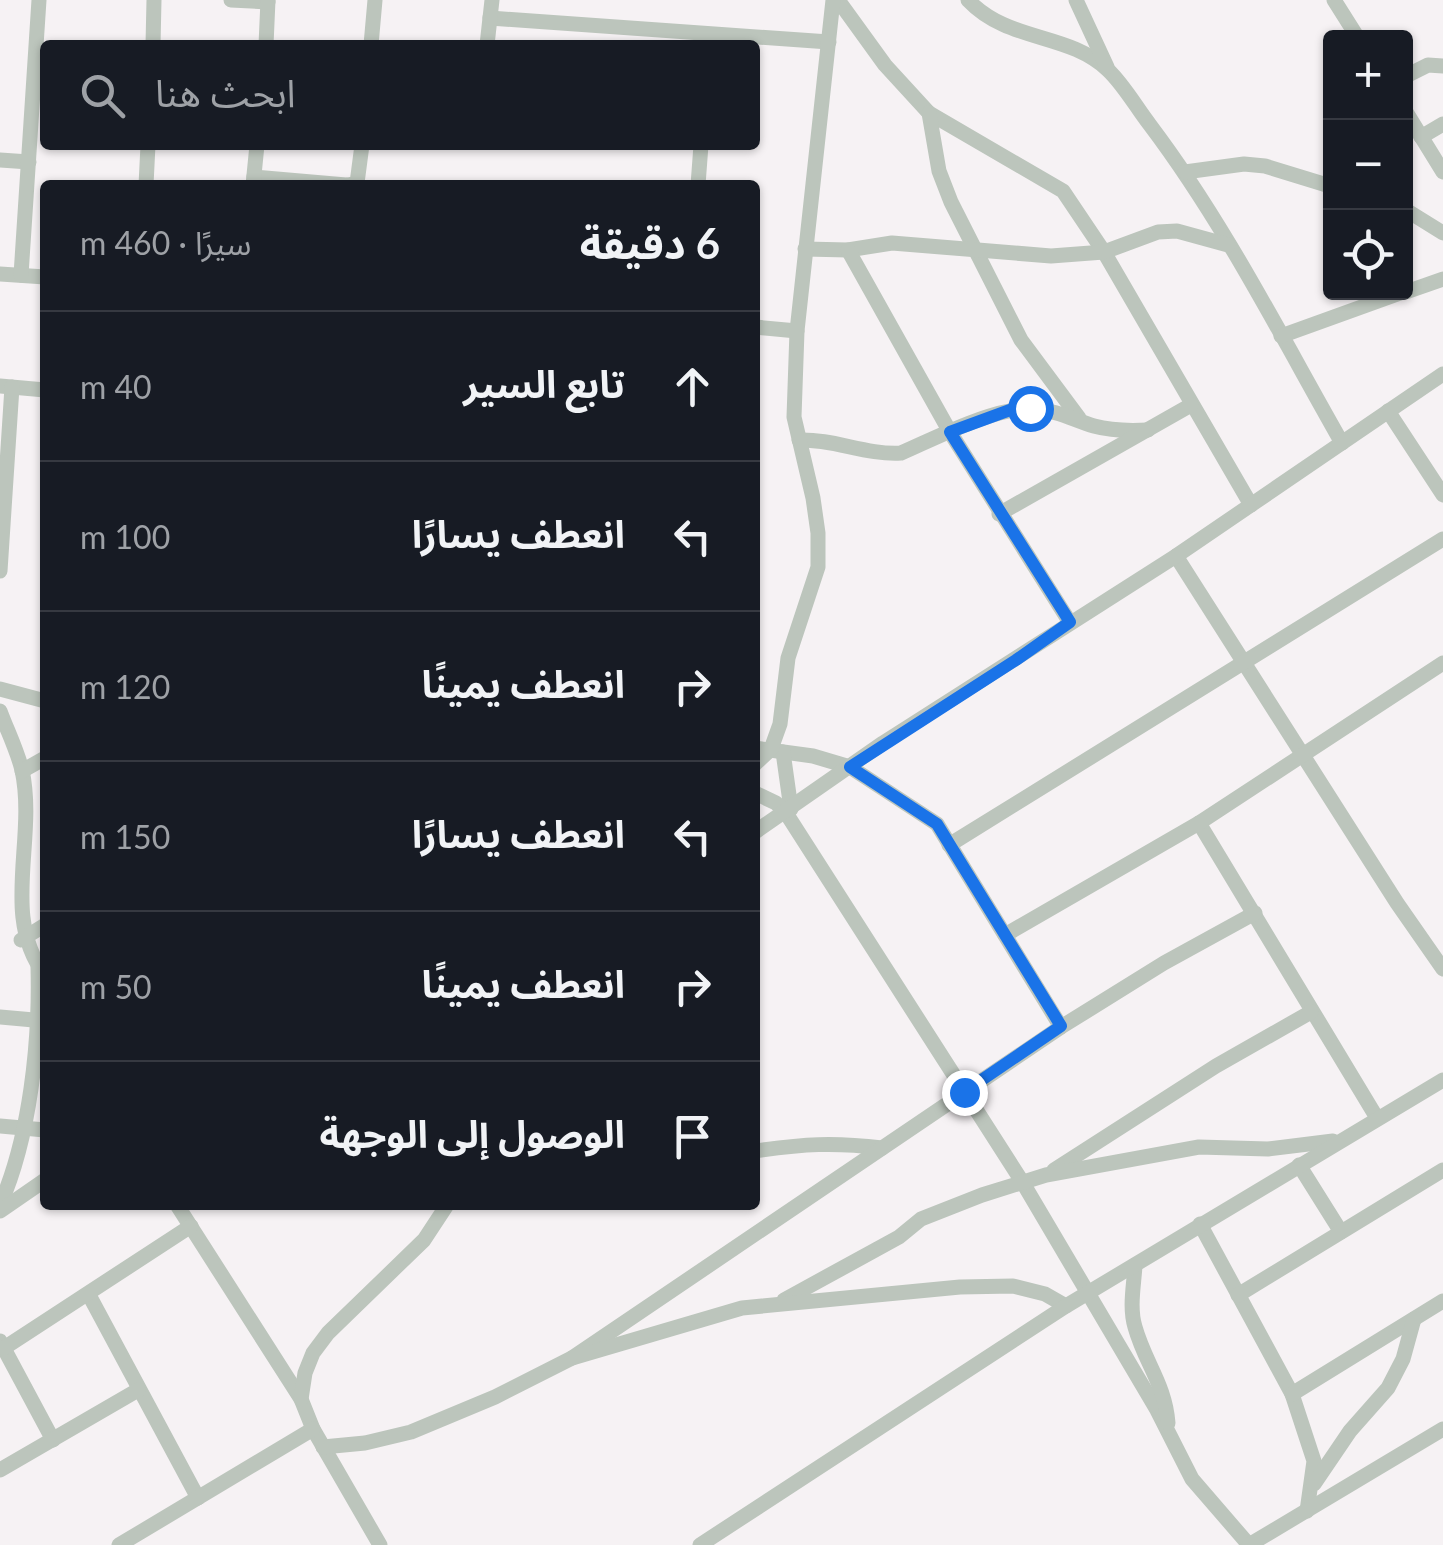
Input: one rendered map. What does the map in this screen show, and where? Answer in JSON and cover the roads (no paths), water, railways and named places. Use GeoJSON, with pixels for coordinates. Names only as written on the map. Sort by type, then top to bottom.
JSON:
{"type":"FeatureCollection","features":[{"type":"Feature","properties":{"kind":"street"},"geometry":{"type":"LineString","coordinates":[[21,275],[40,0]]}},
{"type":"Feature","properties":{"kind":"street"},"geometry":{"type":"LineString","coordinates":[[153,40],[154,0]]}},
{"type":"Feature","properties":{"kind":"street"},"geometry":{"type":"LineString","coordinates":[[231,0],[268,1],[266,40]]}},
{"type":"Feature","properties":{"kind":"street"},"geometry":{"type":"LineString","coordinates":[[372,40],[376,0]]}},
{"type":"Feature","properties":{"kind":"street"},"geometry":{"type":"LineString","coordinates":[[488,40],[492,0]]}},
{"type":"Feature","properties":{"kind":"street"},"geometry":{"type":"LineString","coordinates":[[835,0],[797,331],[794,417],[818,532],[818,567],[788,658],[780,724],[770,750],[789,811],[1023,1182],[1206,1498],[1250,1545],[1443,1429]]}},
{"type":"Feature","properties":{"kind":"street"},"geometry":{"type":"LineString","coordinates":[[835,0],[885,65],[929,113],[1062,191],[1104,252],[1251,505]]}},
{"type":"Feature","properties":{"kind":"street"},"geometry":{"type":"LineString","coordinates":[[968,0],[992,20],[1012,30],[1083,52],[1108,70]]}},
{"type":"Feature","properties":{"kind":"street"},"geometry":{"type":"LineString","coordinates":[[1076,0],[1108,70],[1185,172],[1342,443]]}},
{"type":"Feature","properties":{"kind":"street"},"geometry":{"type":"LineString","coordinates":[[1334,0],[1353,30]]}},
{"type":"Feature","properties":{"kind":"street"},"geometry":{"type":"LineString","coordinates":[[490,18],[709,40]]}},
{"type":"Feature","properties":{"kind":"street"},"geometry":{"type":"LineString","coordinates":[[760,41],[828,42]]}},
{"type":"Feature","properties":{"kind":"street"},"geometry":{"type":"LineString","coordinates":[[1413,72],[1442,64]]}},
{"type":"Feature","properties":{"kind":"street"},"geometry":{"type":"LineString","coordinates":[[929,113],[939,171],[951,202],[1021,340],[1088,425],[1148,430]]}},
{"type":"Feature","properties":{"kind":"street"},"geometry":{"type":"LineString","coordinates":[[1411,120],[1443,172]]}},
{"type":"Feature","properties":{"kind":"street"},"geometry":{"type":"LineString","coordinates":[[1422,137],[1443,124]]}},
{"type":"Feature","properties":{"kind":"street"},"geometry":{"type":"LineString","coordinates":[[146,180],[148,150]]}},
{"type":"Feature","properties":{"kind":"street"},"geometry":{"type":"LineString","coordinates":[[253,180],[256,150]]}},
{"type":"Feature","properties":{"kind":"street"},"geometry":{"type":"LineString","coordinates":[[358,180],[362,150]]}},
{"type":"Feature","properties":{"kind":"street"},"geometry":{"type":"LineString","coordinates":[[698,180],[701,150]]}},
{"type":"Feature","properties":{"kind":"street"},"geometry":{"type":"LineString","coordinates":[[0,160],[29,162]]}},
{"type":"Feature","properties":{"kind":"street"},"geometry":{"type":"LineString","coordinates":[[1185,172],[1244,164],[1265,166],[1323,184]]}},
{"type":"Feature","properties":{"kind":"street"},"geometry":{"type":"LineString","coordinates":[[1413,214],[1443,233]]}},
{"type":"Feature","properties":{"kind":"street"},"geometry":{"type":"LineString","coordinates":[[805,250],[892,244],[1051,256],[1104,252],[1158,232],[1177,231],[1228,245]]}},
{"type":"Feature","properties":{"kind":"street"},"geometry":{"type":"LineString","coordinates":[[848,250],[950,432],[1070,622]]}},
{"type":"Feature","properties":{"kind":"street"},"geometry":{"type":"LineString","coordinates":[[0,274],[40,277]]}},
{"type":"Feature","properties":{"kind":"street"},"geometry":{"type":"LineString","coordinates":[[1413,289],[1443,279]]}},
{"type":"Feature","properties":{"kind":"street"},"geometry":{"type":"LineString","coordinates":[[1281,336],[1372,300]]}},
{"type":"Feature","properties":{"kind":"street"},"geometry":{"type":"LineString","coordinates":[[760,327],[797,331]]}},
{"type":"Feature","properties":{"kind":"street"},"geometry":{"type":"LineString","coordinates":[[760,829],[1176,556],[1443,374]]}},
{"type":"Feature","properties":{"kind":"street"},"geometry":{"type":"LineString","coordinates":[[0,571],[6,387],[40,390]]}},
{"type":"Feature","properties":{"kind":"street"},"geometry":{"type":"LineString","coordinates":[[999,514],[1191,405]]}},
{"type":"Feature","properties":{"kind":"street"},"geometry":{"type":"LineString","coordinates":[[799,440],[900,453],[1010,410],[1030,408],[1079,418]]}},
{"type":"Feature","properties":{"kind":"street"},"geometry":{"type":"LineString","coordinates":[[1388,412],[1443,494]]}},
{"type":"Feature","properties":{"kind":"street"},"geometry":{"type":"LineString","coordinates":[[950,845],[1443,539]]}},
{"type":"Feature","properties":{"kind":"street"},"geometry":{"type":"LineString","coordinates":[[1176,556],[1396,903],[1443,968]]}},
{"type":"Feature","properties":{"kind":"street"},"geometry":{"type":"LineString","coordinates":[[1005,936],[1199,823],[1443,663]]}},
{"type":"Feature","properties":{"kind":"street"},"geometry":{"type":"LineString","coordinates":[[0,689],[40,700]]}},
{"type":"Feature","properties":{"kind":"street"},"geometry":{"type":"LineString","coordinates":[[0,711],[22,771],[24,808],[8,907],[21,940],[40,969]]}},
{"type":"Feature","properties":{"kind":"street"},"geometry":{"type":"LineString","coordinates":[[770,750],[850,767],[937,824],[1061,1026]]}},
{"type":"Feature","properties":{"kind":"street"},"geometry":{"type":"LineString","coordinates":[[22,771],[40,761]]}},
{"type":"Feature","properties":{"kind":"street"},"geometry":{"type":"LineString","coordinates":[[760,795],[789,811]]}},
{"type":"Feature","properties":{"kind":"street"},"geometry":{"type":"LineString","coordinates":[[1199,823],[1377,1118]]}},
{"type":"Feature","properties":{"kind":"street"},"geometry":{"type":"LineString","coordinates":[[324,1447],[365,1444],[411,1432],[572,1358],[1061,1026],[1255,913]]}},
{"type":"Feature","properties":{"kind":"street"},"geometry":{"type":"LineString","coordinates":[[21,940],[40,929]]}},
{"type":"Feature","properties":{"kind":"street"},"geometry":{"type":"LineString","coordinates":[[1046,1176],[1216,1066],[1310,1012]]}},
{"type":"Feature","properties":{"kind":"street"},"geometry":{"type":"LineString","coordinates":[[0,1017],[40,1021]]}},
{"type":"Feature","properties":{"kind":"street"},"geometry":{"type":"LineString","coordinates":[[0,1208],[19,1156],[40,1027]]}},
{"type":"Feature","properties":{"kind":"street"},"geometry":{"type":"LineString","coordinates":[[700,1545],[1066,1306],[1443,1080]]}},
{"type":"Feature","properties":{"kind":"street"},"geometry":{"type":"LineString","coordinates":[[0,1126],[40,1130]]}},
{"type":"Feature","properties":{"kind":"street"},"geometry":{"type":"LineString","coordinates":[[778,1302],[872,1253],[920,1219],[1023,1182],[1198,1147],[1268,1149],[1342,1140]]}},
{"type":"Feature","properties":{"kind":"street"},"geometry":{"type":"LineString","coordinates":[[760,1149],[836,1142],[882,1148]]}},
{"type":"Feature","properties":{"kind":"street"},"geometry":{"type":"LineString","coordinates":[[1299,1165],[1341,1232]]}},
{"type":"Feature","properties":{"kind":"street"},"geometry":{"type":"LineString","coordinates":[[1238,1294],[1443,1170]]}},
{"type":"Feature","properties":{"kind":"street"},"geometry":{"type":"LineString","coordinates":[[0,1208],[40,1183]]}},
{"type":"Feature","properties":{"kind":"street"},"geometry":{"type":"LineString","coordinates":[[180,1210],[301,1399],[313,1429],[375,1543]]}},
{"type":"Feature","properties":{"kind":"street"},"geometry":{"type":"LineString","coordinates":[[301,1399],[305,1373],[328,1333],[424,1240],[445,1210]]}},
{"type":"Feature","properties":{"kind":"street"},"geometry":{"type":"LineString","coordinates":[[1200,1224],[1292,1394],[1314,1461],[1307,1511]]}},
{"type":"Feature","properties":{"kind":"street"},"geometry":{"type":"LineString","coordinates":[[53,1440],[2,1344],[88,1295],[190,1226]]}},
{"type":"Feature","properties":{"kind":"street"},"geometry":{"type":"LineString","coordinates":[[1135,1265],[1134,1326],[1164,1393],[1168,1432]]}},
{"type":"Feature","properties":{"kind":"street"},"geometry":{"type":"LineString","coordinates":[[572,1358],[742,1308],[778,1302],[1013,1286],[1045,1294],[1066,1306]]}},
{"type":"Feature","properties":{"kind":"street"},"geometry":{"type":"LineString","coordinates":[[88,1295],[198,1498]]}},
{"type":"Feature","properties":{"kind":"street"},"geometry":{"type":"LineString","coordinates":[[1292,1394],[1443,1301]]}},
{"type":"Feature","properties":{"kind":"street"},"geometry":{"type":"LineString","coordinates":[[1312,1488],[1350,1431],[1388,1388],[1403,1359],[1414,1319]]}},
{"type":"Feature","properties":{"kind":"street"},"geometry":{"type":"LineString","coordinates":[[0,1470],[138,1390]]}},
{"type":"Feature","properties":{"kind":"street"},"geometry":{"type":"LineString","coordinates":[[119,1545],[313,1429]]}}]}
